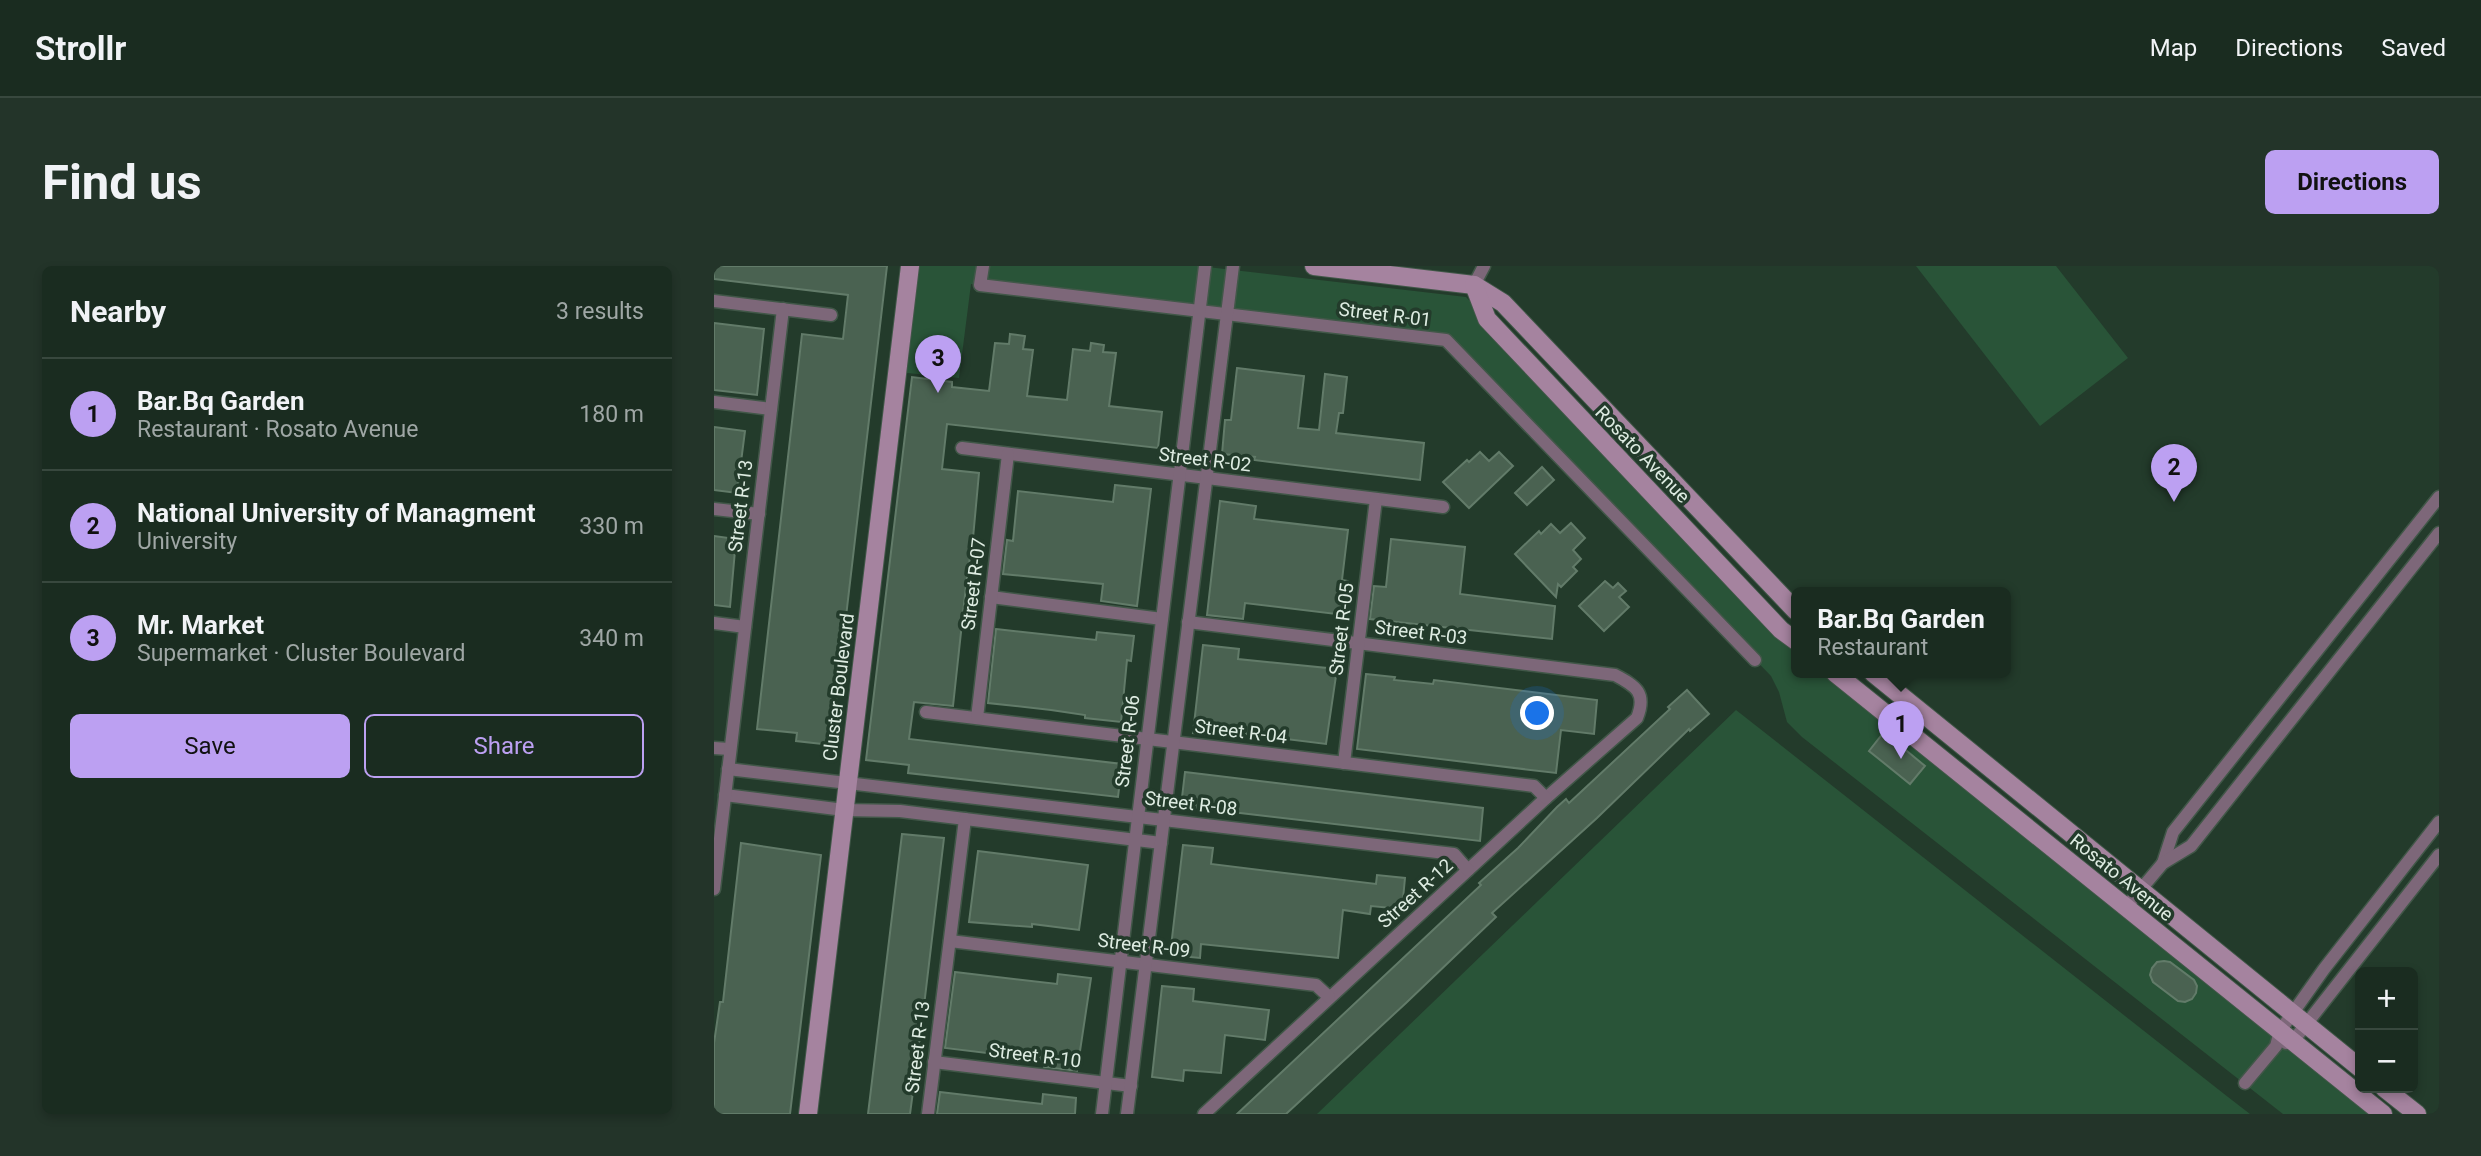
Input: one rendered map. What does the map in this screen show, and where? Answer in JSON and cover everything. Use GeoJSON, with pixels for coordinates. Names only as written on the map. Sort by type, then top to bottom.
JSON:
{"type":"FeatureCollection","features":[{"type":"Feature","properties":{"kind":"street","name":"Cluster Boulevard"},"geometry":{"type":"LineString","coordinates":[[807,1114],[910,266]]}},
{"type":"Feature","properties":{"kind":"street","name":"Street R-01"},"geometry":{"type":"LineString","coordinates":[[982,266],[980,285],[1446,340],[1755,660]]}},
{"type":"Feature","properties":{"kind":"street","name":"Street R-06"},"geometry":{"type":"LineString","coordinates":[[1102,1114],[1205,266]]}},
{"type":"Feature","properties":{"kind":"street"},"geometry":{"type":"LineString","coordinates":[[1127,1114],[1233,266]]}},
{"type":"Feature","properties":{"kind":"street","name":"Rosato Avenue"},"geometry":{"type":"LineString","coordinates":[[1314,266],[1474,285],[1503,303],[1791,606]]}},
{"type":"Feature","properties":{"kind":"street"},"geometry":{"type":"LineString","coordinates":[[1474,285],[1484,266]]}},
{"type":"Feature","properties":{"kind":"street","name":"Rosato Avenue"},"geometry":{"type":"LineString","coordinates":[[1474,285],[1487,320],[1791,637]]}},
{"type":"Feature","properties":{"kind":"street"},"geometry":{"type":"LineString","coordinates":[[714,301],[831,315]]}},
{"type":"Feature","properties":{"kind":"street","name":"Street R-13"},"geometry":{"type":"LineString","coordinates":[[729,750],[783,309]]}},
{"type":"Feature","properties":{"kind":"street"},"geometry":{"type":"LineString","coordinates":[[714,402],[771,409]]}},
{"type":"Feature","properties":{"kind":"street","name":"Street R-02"},"geometry":{"type":"LineString","coordinates":[[962,448],[1443,507]]}},
{"type":"Feature","properties":{"kind":"street","name":"Street R-07"},"geometry":{"type":"LineString","coordinates":[[977,718],[1008,454]]}},
{"type":"Feature","properties":{"kind":"street"},"geometry":{"type":"LineString","coordinates":[[2163,863],[2173,832],[2439,497]]}},
{"type":"Feature","properties":{"kind":"street","name":"Street R-05"},"geometry":{"type":"LineString","coordinates":[[1344,763],[1376,499]]}},
{"type":"Feature","properties":{"kind":"street"},"geometry":{"type":"LineString","coordinates":[[714,509],[759,514]]}},
{"type":"Feature","properties":{"kind":"street"},"geometry":{"type":"LineString","coordinates":[[2126,908],[2163,863],[2191,846],[2439,533]]}},
{"type":"Feature","properties":{"kind":"street"},"geometry":{"type":"LineString","coordinates":[[991,597],[1162,619]]}},
{"type":"Feature","properties":{"kind":"street","name":"Street R-03"},"geometry":{"type":"LineString","coordinates":[[1188,622],[1615,675],[1632,684],[1641,696]]}},
{"type":"Feature","properties":{"kind":"street"},"geometry":{"type":"LineString","coordinates":[[714,623],[745,627]]}},
{"type":"Feature","properties":{"kind":"street","name":"Rosato Avenue"},"geometry":{"type":"LineString","coordinates":[[1841,678],[2126,908],[2283,1039],[2383,1114]]}},
{"type":"Feature","properties":{"kind":"street","name":"Rosato Avenue"},"geometry":{"type":"LineString","coordinates":[[1879,678],[2355,1064]]}},
{"type":"Feature","properties":{"kind":"street","name":"Street R-12"},"geometry":{"type":"LineString","coordinates":[[1204,1114],[1546,798],[1637,718],[1642,707],[1641,696]]}},
{"type":"Feature","properties":{"kind":"street","name":"Street R-04"},"geometry":{"type":"LineString","coordinates":[[926,712],[1534,786],[1546,798]]}},
{"type":"Feature","properties":{"kind":"street"},"geometry":{"type":"LineString","coordinates":[[714,748],[729,750],[721,802],[714,889]]}},
{"type":"Feature","properties":{"kind":"street","name":"Street R-08"},"geometry":{"type":"LineString","coordinates":[[728,769],[1454,854],[1468,870]]}},
{"type":"Feature","properties":{"kind":"street"},"geometry":{"type":"LineString","coordinates":[[928,814],[931,792]]}},
{"type":"Feature","properties":{"kind":"street"},"geometry":{"type":"LineString","coordinates":[[721,802],[900,811],[1161,843]]}},
{"type":"Feature","properties":{"kind":"street","name":"Street R-13"},"geometry":{"type":"LineString","coordinates":[[928,1114],[965,819]]}},
{"type":"Feature","properties":{"kind":"street"},"geometry":{"type":"LineString","coordinates":[[2299,1019],[2439,822]]}},
{"type":"Feature","properties":{"kind":"street"},"geometry":{"type":"LineString","coordinates":[[2245,1083],[2439,855]]}},
{"type":"Feature","properties":{"kind":"street","name":"Street R-09"},"geometry":{"type":"LineString","coordinates":[[950,941],[1316,985],[1329,997]]}},
{"type":"Feature","properties":{"kind":"street","name":"Street R-10"},"geometry":{"type":"LineString","coordinates":[[934,1062],[1131,1086]]}},
{"type":"Feature","properties":{"kind":"street"},"geometry":{"type":"LineString","coordinates":[[2390,1093],[2417,1114]]}},
{"type":"Feature","properties":{"kind":"green space"},"geometry":{"type":"Polygon","coordinates":[[[910,266],[1199,266],[1466,297],[1781,630],[1791,637],[1791,678],[1841,678],[2383,1114],[2283,1114],[1802,737],[1787,722],[1779,692],[1771,676],[1446,340],[971,284],[959,378],[897,372],[910,266]]]}},
{"type":"Feature","properties":{"kind":"green space"},"geometry":{"type":"Polygon","coordinates":[[[1916,266],[2056,266],[2128,358],[2040,426],[1916,266]]]}},
{"type":"Feature","properties":{"kind":"green space"},"geometry":{"type":"Polygon","coordinates":[[[1736,710],[2228,1097],[2250,1114],[1317,1114],[1736,710]]]}},
{"type":"Feature","properties":{"kind":"building"},"geometry":{"type":"Polygon","coordinates":[[[714,266],[887,266],[831,745],[796,741],[797,733],[757,729],[802,334],[843,339],[848,295],[714,279],[714,266]]]}},
{"type":"Feature","properties":{"kind":"building"},"geometry":{"type":"Polygon","coordinates":[[[714,323],[764,329],[757,395],[714,390],[714,323]]]}},
{"type":"Feature","properties":{"kind":"building"},"geometry":{"type":"Polygon","coordinates":[[[1010,334],[1025,336],[1023,349],[1033,350],[1027,396],[1067,400],[1073,349],[1090,351],[1091,343],[1104,345],[1103,352],[1116,353],[1109,406],[1162,412],[1158,448],[947,424],[942,469],[979,473],[953,706],[914,702],[909,739],[1122,764],[1118,797],[908,773],[909,765],[866,760],[912,377],[952,382],[952,387],[989,391],[995,343],[1009,344],[1010,334]]]}},
{"type":"Feature","properties":{"kind":"building"},"geometry":{"type":"Polygon","coordinates":[[[1237,368],[1304,376],[1298,428],[1319,430],[1325,374],[1347,377],[1343,413],[1339,413],[1336,433],[1424,443],[1420,480],[1222,454],[1225,420],[1231,420],[1237,368]]]}},
{"type":"Feature","properties":{"kind":"building"},"geometry":{"type":"Polygon","coordinates":[[[714,427],[745,431],[737,493],[714,490],[714,427]]]}},
{"type":"Feature","properties":{"kind":"building"},"geometry":{"type":"Polygon","coordinates":[[[1480,452],[1489,461],[1499,452],[1513,466],[1469,508],[1443,482],[1480,452]]]}},
{"type":"Feature","properties":{"kind":"building"},"geometry":{"type":"Polygon","coordinates":[[[1542,467],[1554,480],[1527,505],[1515,493],[1542,467]]]}},
{"type":"Feature","properties":{"kind":"building"},"geometry":{"type":"Polygon","coordinates":[[[1115,485],[1151,489],[1137,606],[1101,601],[1103,584],[1003,574],[1007,540],[1013,541],[1018,491],[1113,502],[1115,485]]]}},
{"type":"Feature","properties":{"kind":"building"},"geometry":{"type":"Polygon","coordinates":[[[1220,501],[1256,506],[1254,519],[1348,530],[1342,580],[1348,581],[1344,615],[1245,603],[1243,619],[1207,615],[1220,501]]]}},
{"type":"Feature","properties":{"kind":"building"},"geometry":{"type":"Polygon","coordinates":[[[1571,523],[1585,538],[1573,550],[1581,559],[1573,567],[1577,571],[1561,587],[1558,584],[1556,597],[1515,554],[1539,531],[1541,534],[1551,524],[1560,533],[1571,523]]]}},
{"type":"Feature","properties":{"kind":"building"},"geometry":{"type":"Polygon","coordinates":[[[714,536],[736,539],[730,607],[714,605],[714,536]]]}},
{"type":"Feature","properties":{"kind":"building"},"geometry":{"type":"Polygon","coordinates":[[[1391,539],[1465,547],[1460,594],[1555,606],[1552,639],[1370,619],[1374,586],[1386,587],[1391,539]]]}},
{"type":"Feature","properties":{"kind":"building"},"geometry":{"type":"Polygon","coordinates":[[[1605,581],[1613,588],[1618,583],[1626,591],[1619,597],[1629,607],[1604,631],[1579,606],[1605,581]]]}},
{"type":"Feature","properties":{"kind":"building"},"geometry":{"type":"Polygon","coordinates":[[[996,629],[1096,640],[1097,632],[1134,636],[1131,661],[1127,660],[1121,722],[988,703],[996,629]]]}},
{"type":"Feature","properties":{"kind":"building"},"geometry":{"type":"Polygon","coordinates":[[[1203,645],[1239,649],[1238,659],[1337,669],[1326,744],[1229,732],[1229,737],[1193,733],[1203,645]]]}},
{"type":"Feature","properties":{"kind":"building"},"geometry":{"type":"Polygon","coordinates":[[[1366,674],[1395,677],[1394,680],[1433,684],[1434,680],[1597,700],[1594,734],[1561,730],[1556,773],[1357,749],[1366,674]]]}},
{"type":"Feature","properties":{"kind":"building"},"geometry":{"type":"Polygon","coordinates":[[[1687,690],[1709,714],[1690,731],[1689,729],[1597,818],[1492,913],[1496,917],[1406,1003],[1286,1114],[1237,1114],[1481,885],[1479,883],[1518,848],[1557,807],[1566,799],[1569,803],[1687,690]]]}},
{"type":"Feature","properties":{"kind":"building"},"geometry":{"type":"Polygon","coordinates":[[[1884,732],[1925,766],[1910,784],[1869,751],[1884,732]]]}},
{"type":"Feature","properties":{"kind":"building"},"geometry":{"type":"Polygon","coordinates":[[[1185,772],[1483,808],[1480,841],[1181,806],[1185,772]]]}},
{"type":"Feature","properties":{"kind":"building"},"geometry":{"type":"Polygon","coordinates":[[[902,834],[944,838],[921,1031],[910,1114],[868,1114],[902,834]]]}},
{"type":"Feature","properties":{"kind":"building"},"geometry":{"type":"Polygon","coordinates":[[[741,843],[821,855],[790,1114],[714,1114],[714,1043],[720,1002],[723,1002],[741,843]]]}},
{"type":"Feature","properties":{"kind":"building"},"geometry":{"type":"Polygon","coordinates":[[[1183,845],[1213,848],[1211,864],[1376,884],[1377,875],[1405,878],[1402,909],[1371,906],[1370,914],[1343,910],[1338,958],[1201,944],[1200,958],[1170,955],[1183,845]]]}},
{"type":"Feature","properties":{"kind":"building"},"geometry":{"type":"Polygon","coordinates":[[[978,851],[1088,865],[1079,930],[1032,924],[1032,927],[969,922],[978,851]]]}},
{"type":"Feature","properties":{"kind":"building"},"geometry":{"type":"Polygon","coordinates":[[[2157,962],[2170,962],[2194,980],[2197,986],[2192,999],[2178,1001],[2153,982],[2150,975],[2152,968],[2157,962]]]}},
{"type":"Feature","properties":{"kind":"building"},"geometry":{"type":"Polygon","coordinates":[[[955,972],[1057,984],[1058,974],[1091,978],[1077,1071],[1044,1067],[1045,1060],[945,1048],[955,972]]]}},
{"type":"Feature","properties":{"kind":"building"},"geometry":{"type":"Polygon","coordinates":[[[1162,986],[1194,989],[1193,1001],[1269,1010],[1265,1040],[1225,1035],[1221,1073],[1184,1070],[1183,1081],[1152,1077],[1162,986]]]}},
{"type":"Feature","properties":{"kind":"building"},"geometry":{"type":"Polygon","coordinates":[[[940,1092],[1042,1104],[1043,1094],[1076,1098],[1075,1114],[937,1114],[940,1092]]]}},
{"type":"Feature","properties":{"kind":"place","name":"Mr. Market"},"geometry":{"type":"Point","coordinates":[938,393]}},
{"type":"Feature","properties":{"kind":"place","name":"National University of Managment"},"geometry":{"type":"Point","coordinates":[2174,502]}},
{"type":"Feature","properties":{"kind":"place","name":"Bar.Bq Garden"},"geometry":{"type":"Point","coordinates":[1901,759]}}]}
